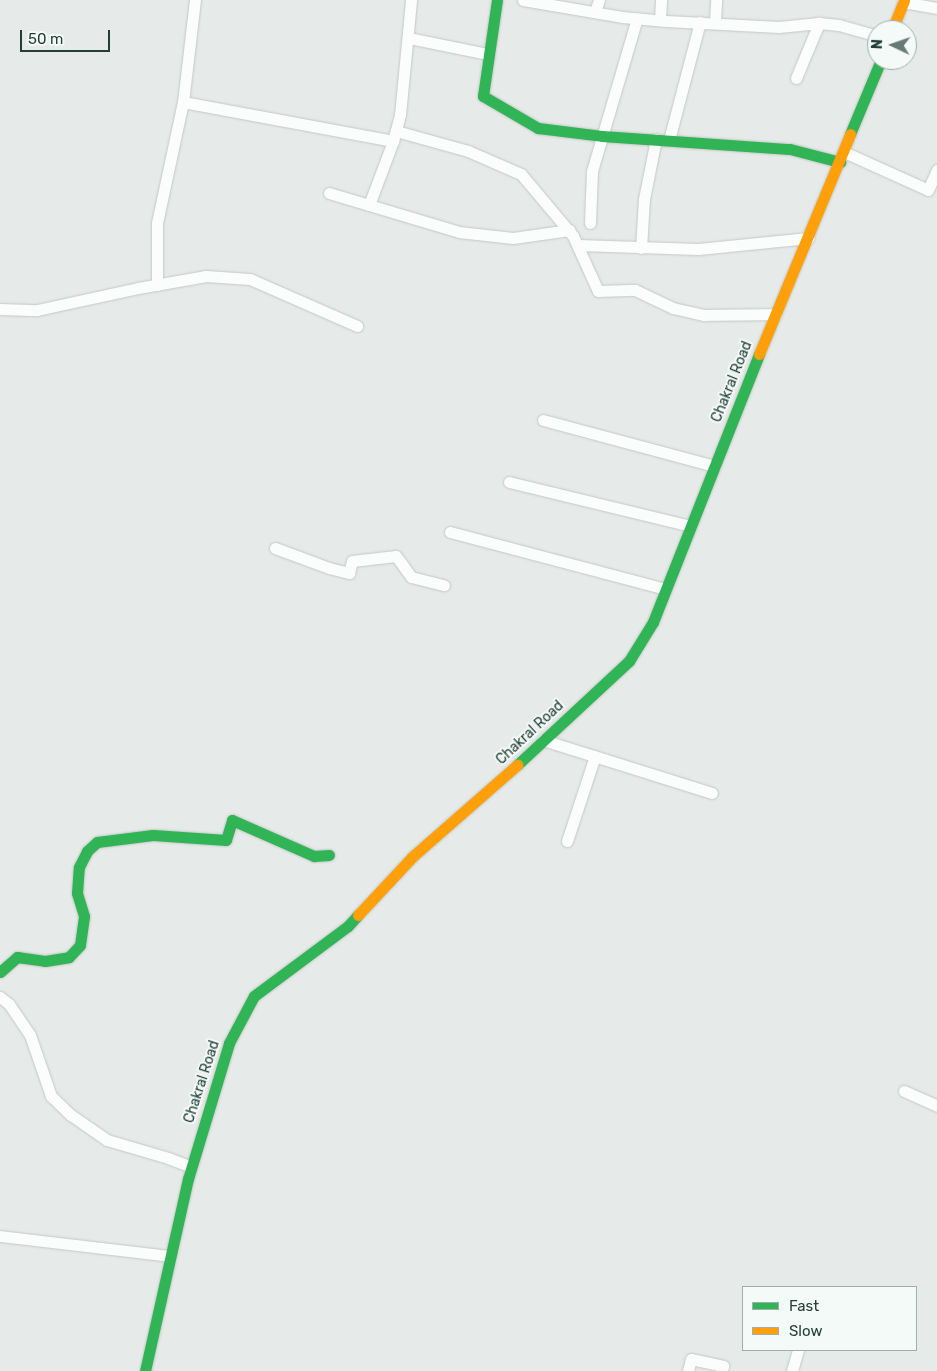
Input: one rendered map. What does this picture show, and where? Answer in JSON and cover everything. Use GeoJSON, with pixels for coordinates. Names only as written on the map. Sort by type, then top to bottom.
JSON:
{"type":"FeatureCollection","features":[{"type":"Feature","properties":{"kind":"street"},"geometry":{"type":"LineString","coordinates":[[157,285],[157,224],[183,102],[195,0]]}},
{"type":"Feature","properties":{"kind":"street"},"geometry":{"type":"LineString","coordinates":[[369,205],[395,136],[402,104],[411,0]]}},
{"type":"Feature","properties":{"kind":"street"},"geometry":{"type":"LineString","coordinates":[[496,0],[487,54],[484,96],[538,128],[602,136],[755,148],[790,148],[842,157],[928,190],[937,170]]}},
{"type":"Feature","properties":{"kind":"street"},"geometry":{"type":"LineString","coordinates":[[523,0],[637,18],[779,27],[819,23],[839,24],[867,33]]}},
{"type":"Feature","properties":{"kind":"street"},"geometry":{"type":"LineString","coordinates":[[595,12],[599,0]]}},
{"type":"Feature","properties":{"kind":"street"},"geometry":{"type":"LineString","coordinates":[[660,20],[662,0]]}},
{"type":"Feature","properties":{"kind":"street"},"geometry":{"type":"LineString","coordinates":[[715,22],[716,0]]}},
{"type":"Feature","properties":{"kind":"street"},"geometry":{"type":"LineString","coordinates":[[896,20],[904,1],[937,8]]}},
{"type":"Feature","properties":{"kind":"street"},"geometry":{"type":"LineString","coordinates":[[590,223],[592,171],[637,18]]}},
{"type":"Feature","properties":{"kind":"street"},"geometry":{"type":"LineString","coordinates":[[669,140],[700,22]]}},
{"type":"Feature","properties":{"kind":"street"},"geometry":{"type":"LineString","coordinates":[[796,78],[819,23]]}},
{"type":"Feature","properties":{"kind":"street"},"geometry":{"type":"LineString","coordinates":[[409,38],[487,54]]}},
{"type":"Feature","properties":{"kind":"street","name":"Chakral Road"},"geometry":{"type":"LineString","coordinates":[[145,1371],[192,1167],[229,1044],[254,996],[348,926],[412,857],[629,662],[653,622],[876,70]]}},
{"type":"Feature","properties":{"kind":"street"},"geometry":{"type":"LineString","coordinates":[[183,102],[395,136],[468,151],[520,174],[569,230],[578,245],[598,291],[635,290],[673,308],[704,315],[776,314]]}},
{"type":"Feature","properties":{"kind":"street"},"geometry":{"type":"LineString","coordinates":[[641,248],[644,199],[656,140]]}},
{"type":"Feature","properties":{"kind":"street"},"geometry":{"type":"LineString","coordinates":[[329,193],[459,232],[513,238],[569,230]]}},
{"type":"Feature","properties":{"kind":"street"},"geometry":{"type":"LineString","coordinates":[[578,245],[698,249],[808,238]]}},
{"type":"Feature","properties":{"kind":"street"},"geometry":{"type":"LineString","coordinates":[[0,309],[37,310],[206,276],[250,279],[357,326]]}},
{"type":"Feature","properties":{"kind":"street"},"geometry":{"type":"LineString","coordinates":[[543,420],[715,466]]}},
{"type":"Feature","properties":{"kind":"street"},"geometry":{"type":"LineString","coordinates":[[509,482],[691,526]]}},
{"type":"Feature","properties":{"kind":"street"},"geometry":{"type":"LineString","coordinates":[[450,532],[666,589]]}},
{"type":"Feature","properties":{"kind":"street"},"geometry":{"type":"LineString","coordinates":[[275,548],[329,568],[349,573],[352,561],[396,556],[412,577],[444,585]]}},
{"type":"Feature","properties":{"kind":"street"},"geometry":{"type":"LineString","coordinates":[[543,740],[712,793]]}},
{"type":"Feature","properties":{"kind":"street"},"geometry":{"type":"LineString","coordinates":[[567,841],[595,756]]}},
{"type":"Feature","properties":{"kind":"street"},"geometry":{"type":"LineString","coordinates":[[0,972],[17,957],[44,961],[69,958],[80,945],[84,916],[77,893],[79,868],[87,851],[97,842],[153,835],[226,840],[232,820],[314,856],[329,855]]}},
{"type":"Feature","properties":{"kind":"street"},"geometry":{"type":"LineString","coordinates":[[3,1002],[30,1035],[51,1096],[71,1115],[107,1140],[192,1167]]}},
{"type":"Feature","properties":{"kind":"street"},"geometry":{"type":"LineString","coordinates":[[904,1091],[937,1106]]}},
{"type":"Feature","properties":{"kind":"street"},"geometry":{"type":"LineString","coordinates":[[0,1236],[170,1256]]}},
{"type":"Feature","properties":{"kind":"street"},"geometry":{"type":"LineString","coordinates":[[792,1371],[798,1351]]}},
{"type":"Feature","properties":{"kind":"street"},"geometry":{"type":"LineString","coordinates":[[688,1371],[691,1359],[723,1366],[721,1371]]}},
{"type":"Feature","properties":{"kind":"traffic: fast"},"geometry":{"type":"LineString","coordinates":[[497,0],[483,96],[538,128],[602,136],[790,149],[840,162]]}},
{"type":"Feature","properties":{"kind":"traffic: fast"},"geometry":{"type":"LineString","coordinates":[[850,134],[877,70]]}},
{"type":"Feature","properties":{"kind":"traffic: fast"},"geometry":{"type":"LineString","coordinates":[[517,765],[629,661],[653,622],[759,354]]}},
{"type":"Feature","properties":{"kind":"traffic: fast"},"geometry":{"type":"LineString","coordinates":[[0,972],[17,957],[45,961],[69,957],[80,945],[84,916],[77,893],[79,867],[87,851],[97,842],[153,835],[226,840],[232,820],[314,856],[329,855]]}},
{"type":"Feature","properties":{"kind":"traffic: fast"},"geometry":{"type":"LineString","coordinates":[[145,1371],[188,1179],[229,1043],[254,996],[348,926],[358,915]]}},
{"type":"Feature","properties":{"kind":"traffic: slow"},"geometry":{"type":"LineString","coordinates":[[896,20],[904,0]]}},
{"type":"Feature","properties":{"kind":"traffic: slow"},"geometry":{"type":"LineString","coordinates":[[759,354],[850,134]]}},
{"type":"Feature","properties":{"kind":"traffic: slow"},"geometry":{"type":"LineString","coordinates":[[358,915],[412,857],[517,765]]}}]}
